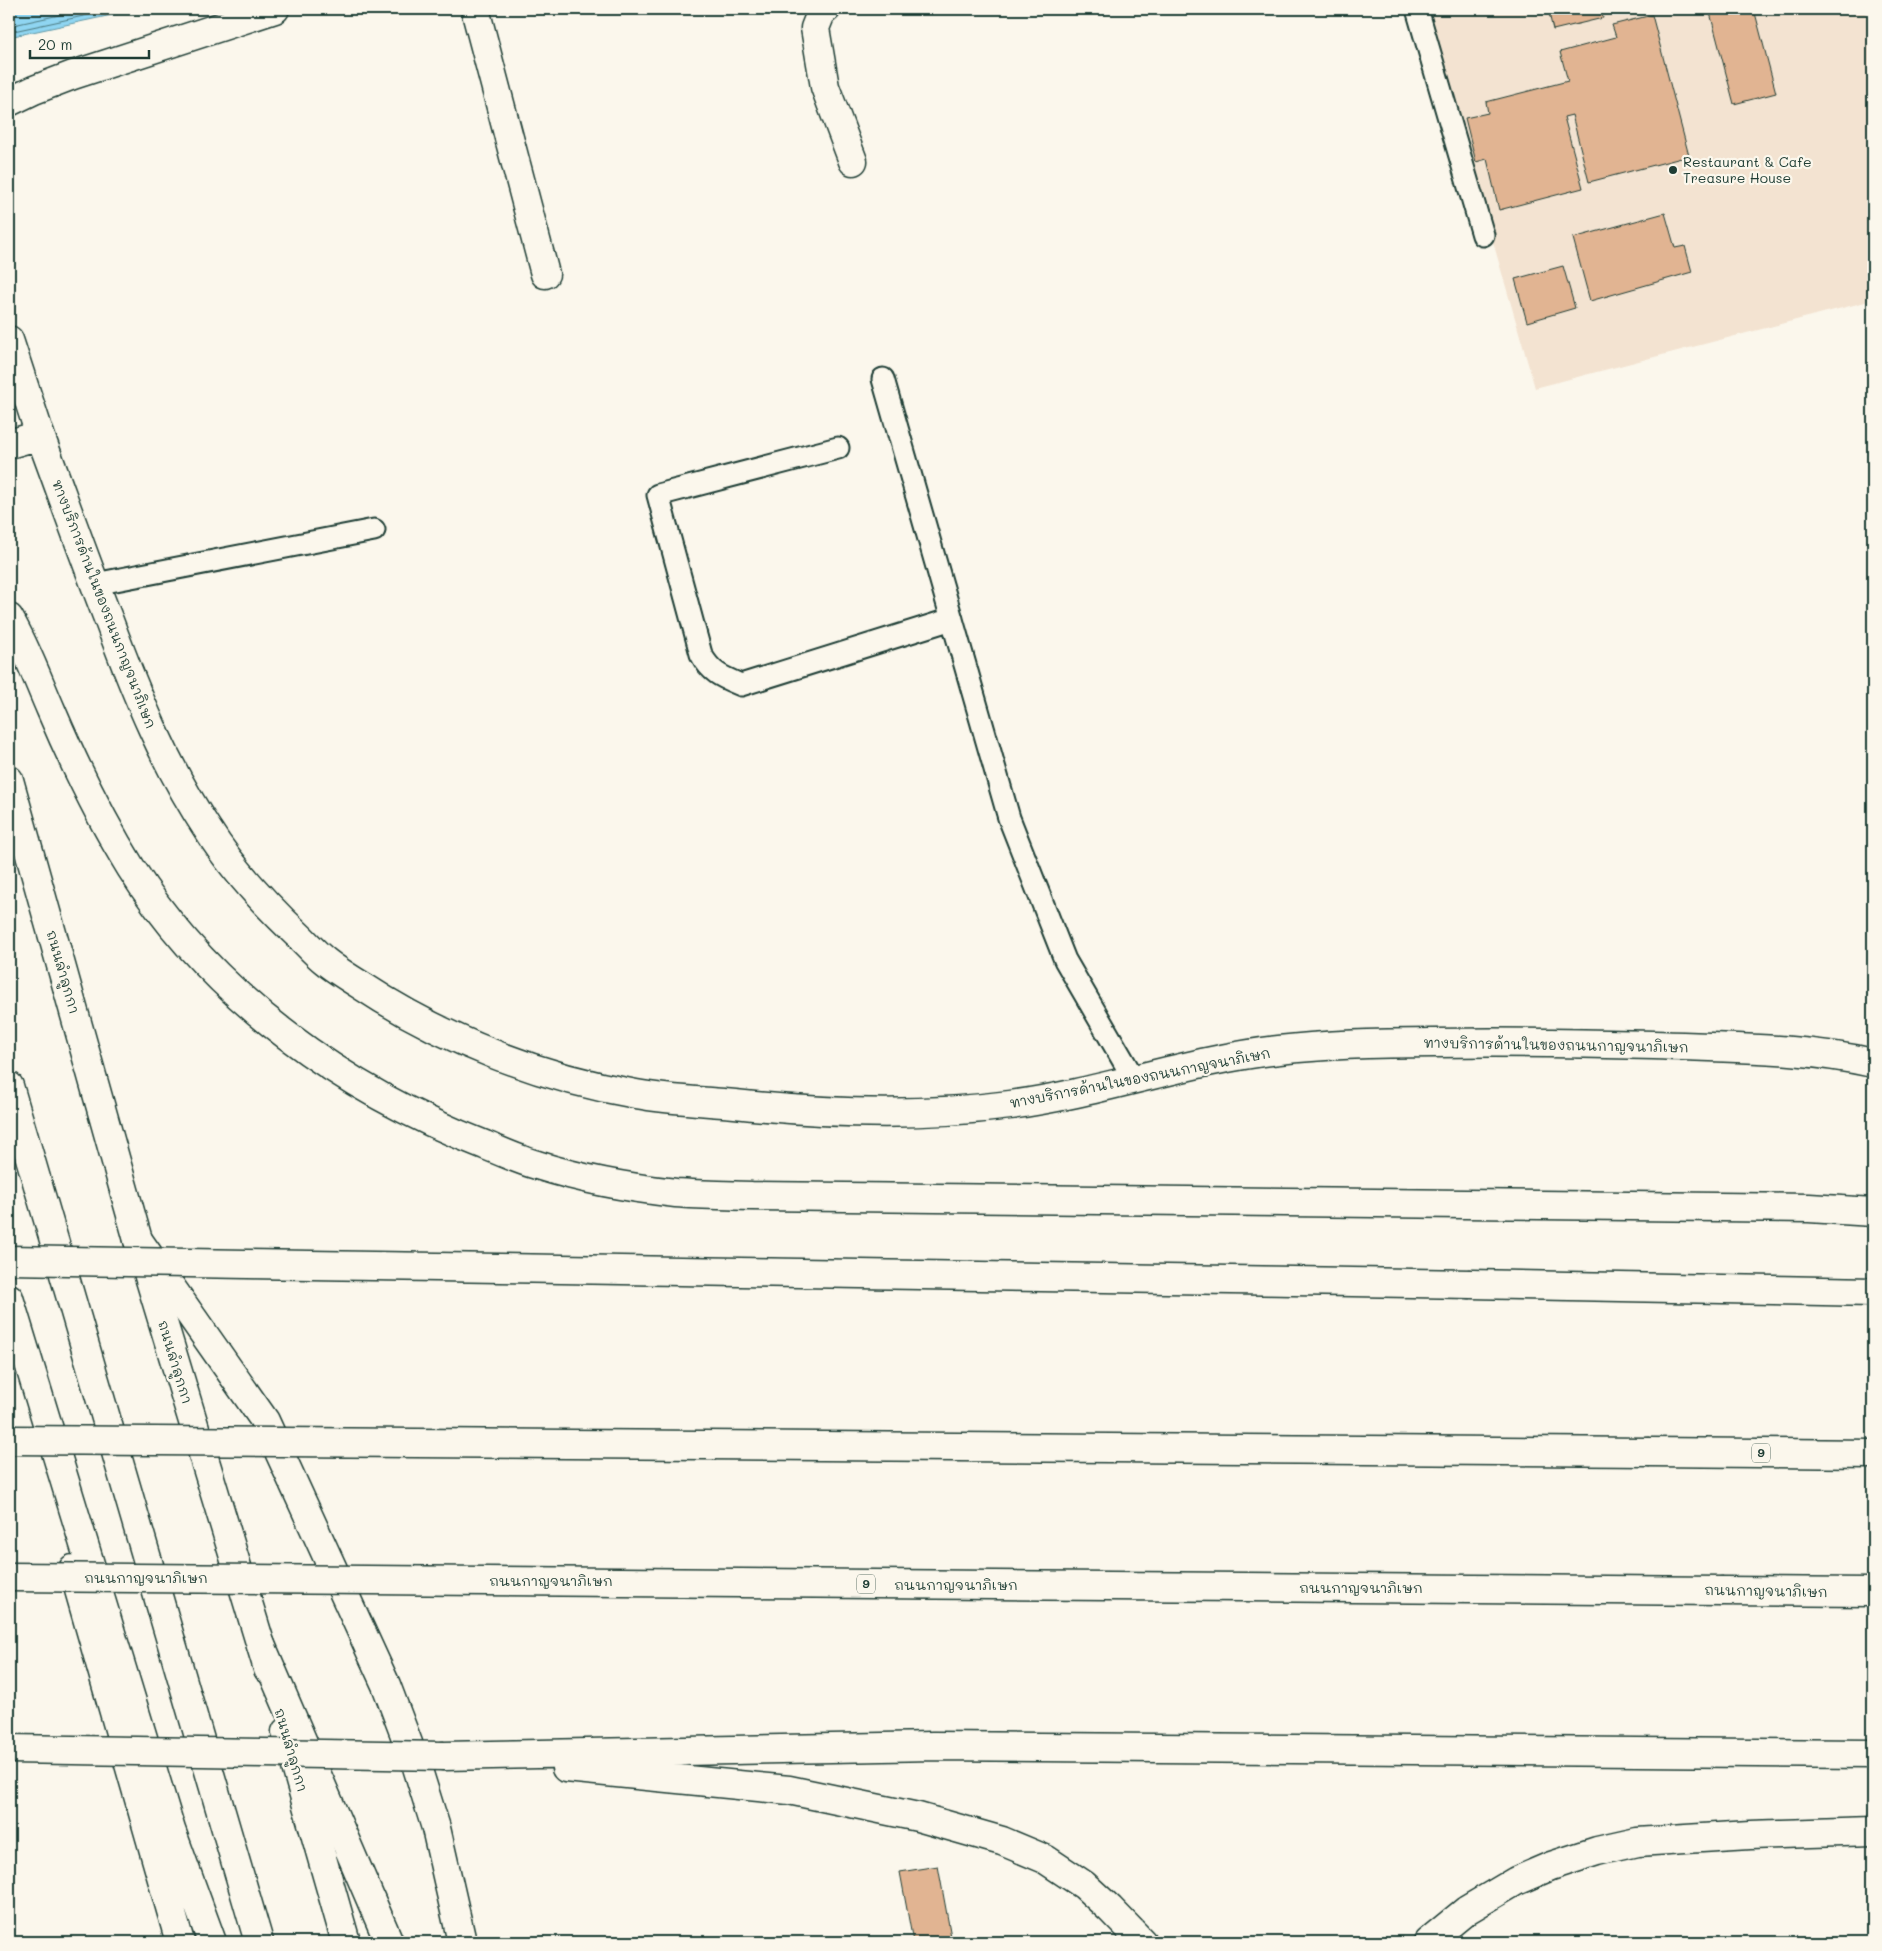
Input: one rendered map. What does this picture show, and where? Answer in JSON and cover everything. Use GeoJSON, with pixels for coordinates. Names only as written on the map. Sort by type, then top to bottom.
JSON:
{"type":"FeatureCollection","features":[{"type":"Feature","properties":{"kind":"main road"},"geometry":{"type":"LineString","coordinates":[[9,102],[73,75],[275,9]]}},
{"type":"Feature","properties":{"kind":"main road"},"geometry":{"type":"LineString","coordinates":[[475,9],[545,274]]}},
{"type":"Feature","properties":{"kind":"main road"},"geometry":{"type":"LineString","coordinates":[[826,9],[821,12],[815,28],[825,87],[853,161]]}},
{"type":"Feature","properties":{"kind":"main road","name":"ทางบริการด้านในของถนนกาญจนาภิเษก"},"geometry":{"type":"LineString","coordinates":[[9,340],[40,435],[150,726],[176,779],[210,834],[248,884],[326,962],[390,1005],[441,1032],[538,1071],[637,1094],[803,1112],[886,1114],[975,1109],[1062,1096],[1134,1078],[1245,1055],[1279,1050],[1398,1043],[1522,1041],[1751,1049],[1811,1053],[1873,1063]]}},
{"type":"Feature","properties":{"kind":"main road"},"geometry":{"type":"LineString","coordinates":[[9,444],[40,435]]}},
{"type":"Feature","properties":{"kind":"main road"},"geometry":{"type":"LineString","coordinates":[[9,618],[22,640],[52,712],[104,822],[137,877],[179,932],[216,974],[286,1035],[376,1094],[442,1129],[535,1165],[589,1179],[647,1189],[676,1193],[752,1196],[1809,1208],[1873,1212]]}},
{"type":"Feature","properties":{"kind":"main road","name":"ถนนลำลูกกา"},"geometry":{"type":"LineString","coordinates":[[9,780],[138,1240],[261,1645],[346,1942]]}},
{"type":"Feature","properties":{"kind":"main road"},"geometry":{"type":"LineString","coordinates":[[9,1086],[259,1942]]}},
{"type":"Feature","properties":{"kind":"main road"},"geometry":{"type":"LineString","coordinates":[[138,1240],[265,1421],[386,1685],[418,1768],[436,1828],[462,1942]]}},
{"type":"Feature","properties":{"kind":"main road"},"geometry":{"type":"LineString","coordinates":[[9,1260],[1873,1292]]}},
{"type":"Feature","properties":{"kind":"main road"},"geometry":{"type":"LineString","coordinates":[[9,1298],[171,1830],[212,1942]]}},
{"type":"Feature","properties":{"kind":"main road"},"geometry":{"type":"LineString","coordinates":[[9,1348],[180,1942]]}},
{"type":"Feature","properties":{"kind":"main road","name":"9"},"geometry":{"type":"LineString","coordinates":[[9,1440],[1873,1454]]}},
{"type":"Feature","properties":{"kind":"main road","name":"ถนนกาญจนาภิเษก"},"geometry":{"type":"LineString","coordinates":[[9,1577],[1873,1592]]}},
{"type":"Feature","properties":{"kind":"main road"},"geometry":{"type":"LineString","coordinates":[[261,1645],[390,1942]]}},
{"type":"Feature","properties":{"kind":"main road"},"geometry":{"type":"LineString","coordinates":[[9,1749],[444,1756],[932,1746],[1873,1754]]}},
{"type":"Feature","properties":{"kind":"main road"},"geometry":{"type":"LineString","coordinates":[[444,1756],[789,1790],[918,1817],[1002,1841],[1045,1859],[1084,1885],[1142,1942]]}},
{"type":"Feature","properties":{"kind":"main road"},"geometry":{"type":"LineString","coordinates":[[1428,1942],[1467,1910],[1516,1881],[1551,1866],[1636,1842],[1750,1835],[1873,1831]]}},
{"type":"Feature","properties":{"kind":"lane"},"geometry":{"type":"LineString","coordinates":[[1417,9],[1483,235]]}},
{"type":"Feature","properties":{"kind":"lane"},"geometry":{"type":"LineString","coordinates":[[883,379],[1009,818],[1065,960],[1134,1078]]}},
{"type":"Feature","properties":{"kind":"lane"},"geometry":{"type":"LineString","coordinates":[[838,448],[658,495],[701,654],[707,666],[718,675],[741,686],[952,619]]}},
{"type":"Feature","properties":{"kind":"lane"},"geometry":{"type":"LineString","coordinates":[[95,584],[374,530]]}},
{"type":"Feature","properties":{"kind":"shaded area","name":"Restaurant & Cafe Treasure House"},"geometry":{"type":"Polygon","coordinates":[[[1426,9],[1864,9],[1873,41],[1873,300],[1535,388],[1426,9]]]}},
{"type":"Feature","properties":{"kind":"water"},"geometry":{"type":"Polygon","coordinates":[[[9,9],[140,9],[9,37],[9,9]]]}},
{"type":"Feature","properties":{"kind":"building"},"geometry":{"type":"Polygon","coordinates":[[[1548,9],[1601,9],[1603,18],[1553,30],[1548,9]]]}},
{"type":"Feature","properties":{"kind":"building"},"geometry":{"type":"Polygon","coordinates":[[[1709,9],[1754,9],[1776,93],[1734,104],[1709,9]]]}},
{"type":"Feature","properties":{"kind":"building"},"geometry":{"type":"Polygon","coordinates":[[[1652,15],[1689,156],[1589,182],[1572,115],[1564,117],[1583,188],[1499,210],[1487,159],[1476,162],[1465,118],[1488,113],[1486,102],[1568,81],[1560,52],[1616,37],[1612,25],[1652,15]]]}},
{"type":"Feature","properties":{"kind":"building"},"geometry":{"type":"Polygon","coordinates":[[[1665,213],[1675,248],[1685,246],[1692,272],[1590,301],[1573,238],[1665,213]]]}},
{"type":"Feature","properties":{"kind":"building"},"geometry":{"type":"Polygon","coordinates":[[[1563,266],[1575,308],[1527,322],[1515,279],[1563,266]]]}},
{"type":"Feature","properties":{"kind":"building"},"geometry":{"type":"Polygon","coordinates":[[[938,1866],[952,1942],[913,1942],[900,1872],[938,1866]]]}},
{"type":"Feature","properties":{"kind":"place","name":"Restaurant & Cafe Treasure House"},"geometry":{"type":"Point","coordinates":[1673,170]}}]}
